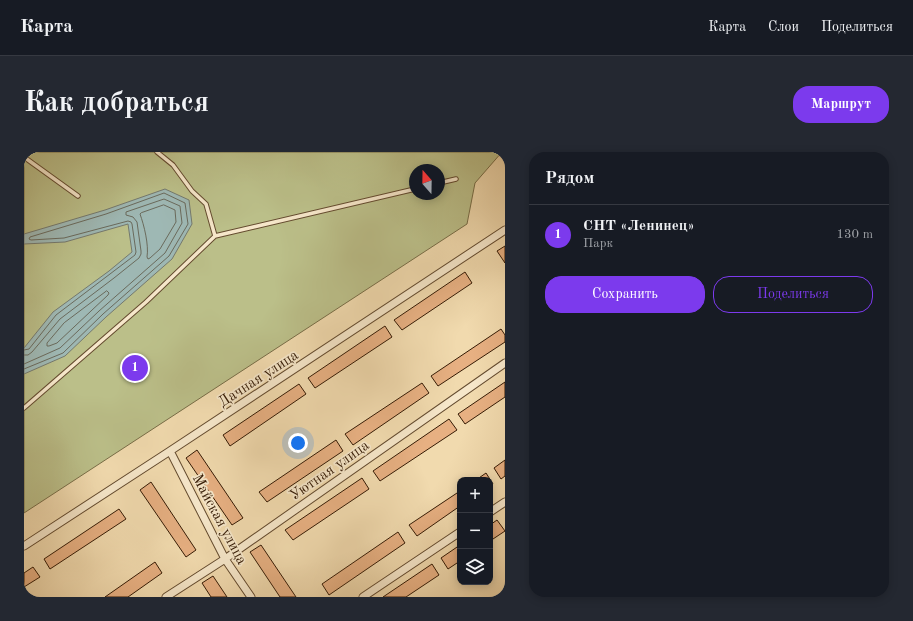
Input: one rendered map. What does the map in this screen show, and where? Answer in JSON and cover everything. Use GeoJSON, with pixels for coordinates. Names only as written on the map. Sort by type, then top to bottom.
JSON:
{"type":"FeatureCollection","features":[{"type":"Feature","properties":{"kind":"street","name":"Дачная улица"},"geometry":{"type":"LineString","coordinates":[[24,546],[505,230]]}},
{"type":"Feature","properties":{"kind":"street","name":"Уютная улица"},"geometry":{"type":"LineString","coordinates":[[166,597],[224,559],[505,363]]}},
{"type":"Feature","properties":{"kind":"street","name":"Майская улица"},"geometry":{"type":"LineString","coordinates":[[170,451],[224,559],[251,597]]}},
{"type":"Feature","properties":{"kind":"street"},"geometry":{"type":"LineString","coordinates":[[493,510],[505,502]]}},
{"type":"Feature","properties":{"kind":"street"},"geometry":{"type":"LineString","coordinates":[[363,597],[457,534]]}},
{"type":"Feature","properties":{"kind":"lane"},"geometry":{"type":"LineString","coordinates":[[157,152],[173,165],[192,191],[206,204],[215,236]]}},
{"type":"Feature","properties":{"kind":"lane"},"geometry":{"type":"LineString","coordinates":[[24,157],[78,196]]}},
{"type":"Feature","properties":{"kind":"lane"},"geometry":{"type":"LineString","coordinates":[[445,182],[456,179]]}},
{"type":"Feature","properties":{"kind":"lane"},"geometry":{"type":"LineString","coordinates":[[24,408],[146,302],[215,236],[409,190]]}},
{"type":"Feature","properties":{"kind":"green space"},"geometry":{"type":"Polygon","coordinates":[[[24,152],[502,152],[475,183],[467,224],[24,513],[24,152]]]}},
{"type":"Feature","properties":{"kind":"water"},"geometry":{"type":"Polygon","coordinates":[[[165,189],[189,200],[192,224],[172,259],[106,317],[65,356],[24,374],[24,348],[53,312],[109,271],[132,252],[128,224],[65,242],[24,244],[24,234],[105,210],[165,189]]]}},
{"type":"Feature","properties":{"kind":"building"},"geometry":{"type":"Polygon","coordinates":[[[505,246],[505,263],[497,251],[505,246]]]}},
{"type":"Feature","properties":{"kind":"building"},"geometry":{"type":"Polygon","coordinates":[[[465,272],[472,283],[402,330],[394,320],[465,272]]]}},
{"type":"Feature","properties":{"kind":"building"},"geometry":{"type":"Polygon","coordinates":[[[385,326],[392,337],[315,388],[308,378],[385,326]]]}},
{"type":"Feature","properties":{"kind":"building"},"geometry":{"type":"Polygon","coordinates":[[[501,329],[505,335],[505,342],[438,386],[431,376],[501,329]]]}},
{"type":"Feature","properties":{"kind":"building"},"geometry":{"type":"Polygon","coordinates":[[[505,382],[505,397],[465,424],[458,414],[505,382]]]}},
{"type":"Feature","properties":{"kind":"building"},"geometry":{"type":"Polygon","coordinates":[[[422,383],[429,393],[353,445],[345,434],[422,383]]]}},
{"type":"Feature","properties":{"kind":"building"},"geometry":{"type":"Polygon","coordinates":[[[299,384],[306,394],[230,446],[223,435],[299,384]]]}},
{"type":"Feature","properties":{"kind":"building"},"geometry":{"type":"Polygon","coordinates":[[[449,419],[457,430],[380,481],[373,471],[449,419]]]}},
{"type":"Feature","properties":{"kind":"building"},"geometry":{"type":"Polygon","coordinates":[[[336,440],[343,451],[267,502],[259,492],[336,440]]]}},
{"type":"Feature","properties":{"kind":"building"},"geometry":{"type":"Polygon","coordinates":[[[197,450],[243,518],[232,525],[186,458],[197,450]]]}},
{"type":"Feature","properties":{"kind":"building"},"geometry":{"type":"Polygon","coordinates":[[[505,460],[505,476],[501,479],[494,468],[505,460]]]}},
{"type":"Feature","properties":{"kind":"building"},"geometry":{"type":"Polygon","coordinates":[[[486,473],[489,477],[480,477],[486,473]]]}},
{"type":"Feature","properties":{"kind":"building"},"geometry":{"type":"Polygon","coordinates":[[[362,478],[369,489],[293,540],[285,530],[362,478]]]}},
{"type":"Feature","properties":{"kind":"building"},"geometry":{"type":"Polygon","coordinates":[[[151,482],[196,550],[186,557],[140,490],[151,482]]]}},
{"type":"Feature","properties":{"kind":"building"},"geometry":{"type":"Polygon","coordinates":[[[457,493],[457,508],[417,536],[409,525],[457,493]]]}},
{"type":"Feature","properties":{"kind":"building"},"geometry":{"type":"Polygon","coordinates":[[[119,509],[126,519],[50,569],[44,559],[119,509]]]}},
{"type":"Feature","properties":{"kind":"building"},"geometry":{"type":"Polygon","coordinates":[[[497,520],[505,531],[493,539],[493,523],[497,520]]]}},
{"type":"Feature","properties":{"kind":"building"},"geometry":{"type":"Polygon","coordinates":[[[398,532],[405,543],[329,595],[322,584],[398,532]]]}},
{"type":"Feature","properties":{"kind":"building"},"geometry":{"type":"Polygon","coordinates":[[[261,545],[296,597],[280,597],[250,552],[261,545]]]}},
{"type":"Feature","properties":{"kind":"building"},"geometry":{"type":"Polygon","coordinates":[[[457,547],[457,563],[448,569],[441,558],[457,547]]]}},
{"type":"Feature","properties":{"kind":"building"},"geometry":{"type":"Polygon","coordinates":[[[155,562],[162,573],[128,597],[105,597],[155,562]]]}},
{"type":"Feature","properties":{"kind":"building"},"geometry":{"type":"Polygon","coordinates":[[[432,564],[439,575],[406,597],[383,597],[432,564]]]}},
{"type":"Feature","properties":{"kind":"building"},"geometry":{"type":"Polygon","coordinates":[[[33,567],[40,577],[24,587],[24,573],[33,567]]]}},
{"type":"Feature","properties":{"kind":"building"},"geometry":{"type":"Polygon","coordinates":[[[213,576],[227,597],[211,597],[202,583],[213,576]]]}},
{"type":"Feature","properties":{"kind":"place","name":"СНТ «Ленинец»"},"geometry":{"type":"Point","coordinates":[135,368]}}]}
